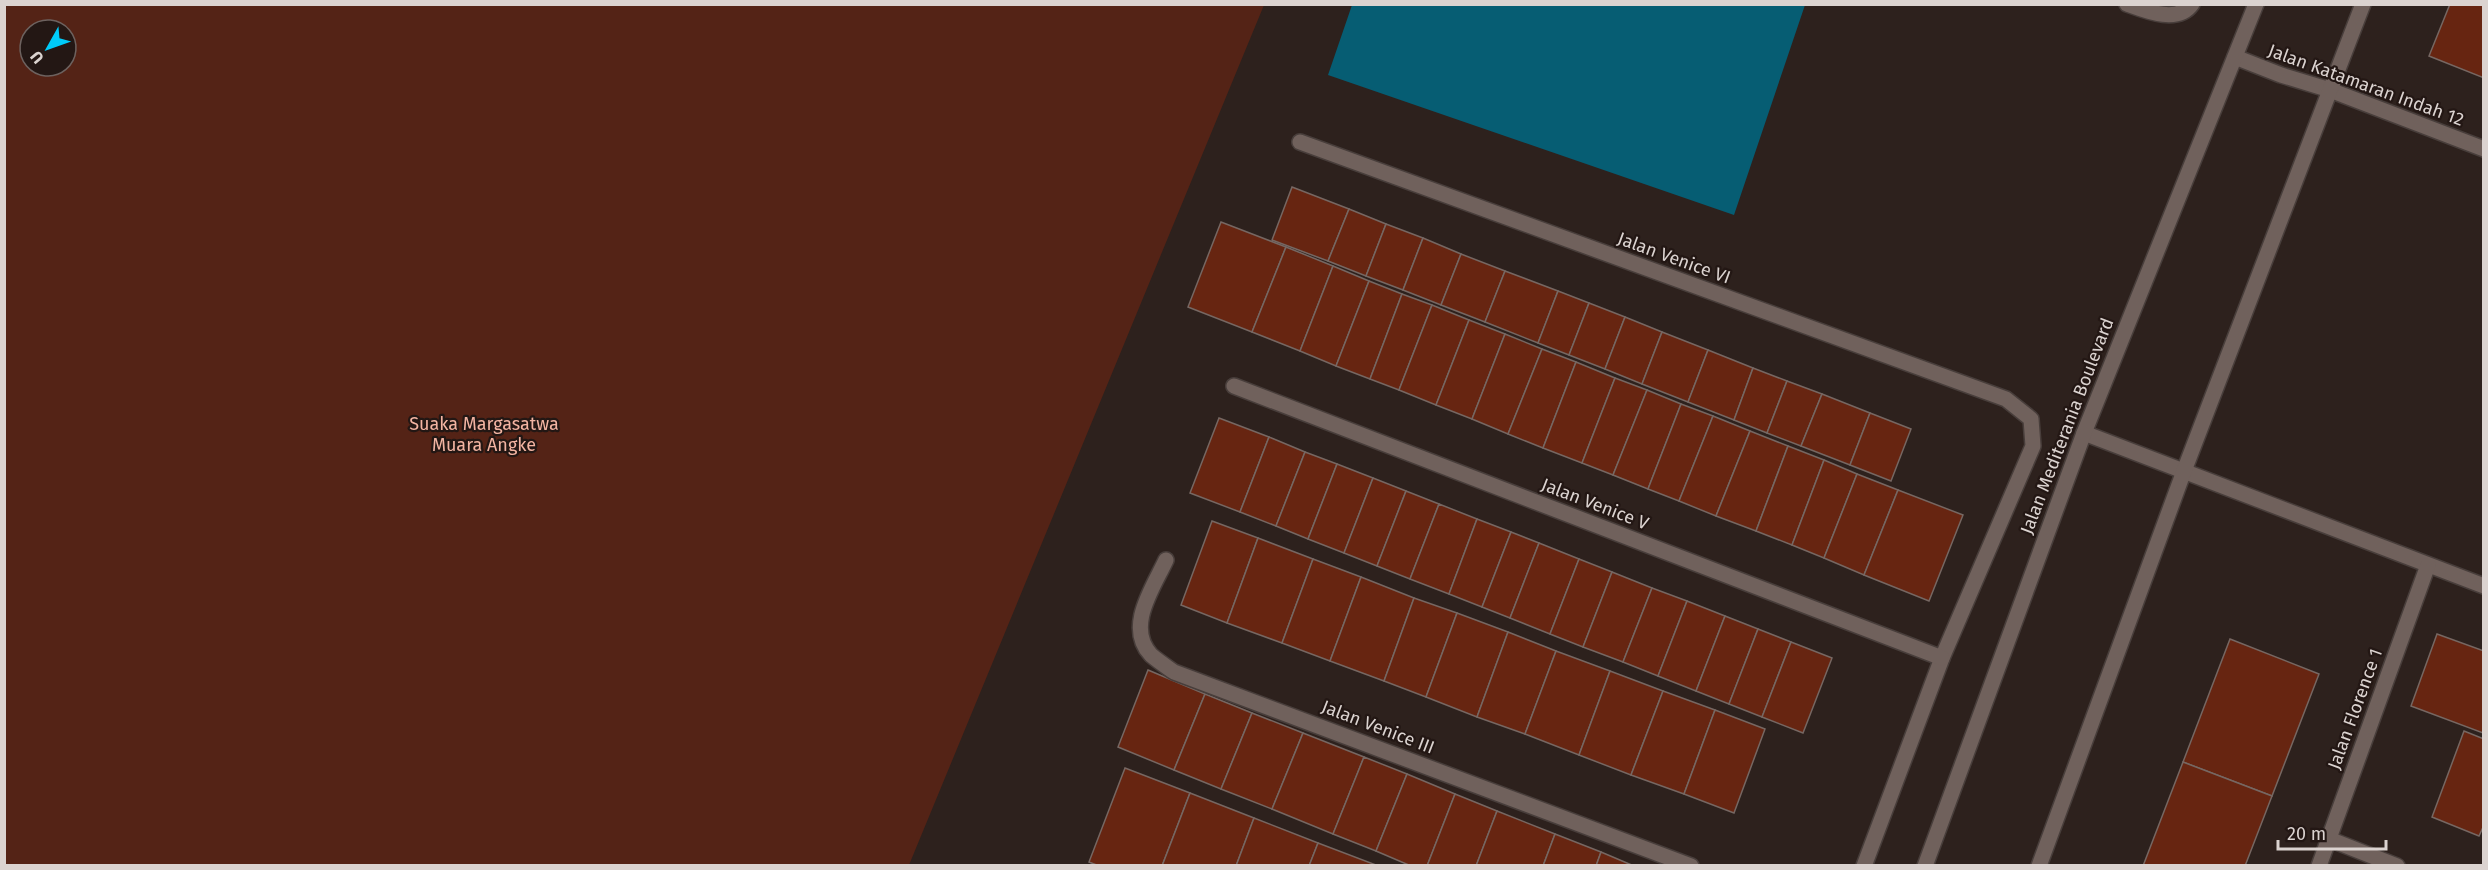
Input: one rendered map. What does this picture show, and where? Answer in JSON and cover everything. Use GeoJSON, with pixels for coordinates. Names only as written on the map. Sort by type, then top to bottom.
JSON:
{"type":"FeatureCollection","features":[{"type":"Feature","properties":{"kind":"street"},"geometry":{"type":"LineString","coordinates":[[2127,4],[2151,12],[2178,15],[2192,4]]}},
{"type":"Feature","properties":{"kind":"street","name":"Jalan Mediterania Boulevard"},"geometry":{"type":"LineString","coordinates":[[1925,866],[2084,433],[2256,4]]}},
{"type":"Feature","properties":{"kind":"street"},"geometry":{"type":"LineString","coordinates":[[2039,866],[2184,471],[2363,4]]}},
{"type":"Feature","properties":{"kind":"street","name":"Jalan Katamaran Indah 12"},"geometry":{"type":"LineString","coordinates":[[2235,57],[2281,75],[2330,90],[2484,149]]}},
{"type":"Feature","properties":{"kind":"street","name":"Jalan Venice VI"},"geometry":{"type":"LineString","coordinates":[[1300,142],[2006,399],[2031,419],[2032,446],[1942,658]]}},
{"type":"Feature","properties":{"kind":"street","name":"Jalan Venice V"},"geometry":{"type":"LineString","coordinates":[[1234,386],[1942,658]]}},
{"type":"Feature","properties":{"kind":"street"},"geometry":{"type":"LineString","coordinates":[[2084,433],[2484,586]]}},
{"type":"Feature","properties":{"kind":"street","name":"Jalan Venice III"},"geometry":{"type":"LineString","coordinates":[[1166,560],[1141,613],[1141,638],[1151,655],[1174,672],[1692,866]]}},
{"type":"Feature","properties":{"kind":"street","name":"Jalan Florence 1"},"geometry":{"type":"LineString","coordinates":[[2319,866],[2428,565]]}},
{"type":"Feature","properties":{"kind":"street"},"geometry":{"type":"LineString","coordinates":[[1864,866],[1942,658]]}},
{"type":"Feature","properties":{"kind":"street"},"geometry":{"type":"LineString","coordinates":[[2329,839],[2397,866]]}},
{"type":"Feature","properties":{"kind":"green space","name":"Suaka Margasatwa Muara Angke"},"geometry":{"type":"Polygon","coordinates":[[[5,4],[1264,4],[909,865],[5,866],[5,4]]]}},
{"type":"Feature","properties":{"kind":"water"},"geometry":{"type":"Polygon","coordinates":[[[1352,4],[1805,5],[1734,215],[1328,75],[1352,4]]]}},
{"type":"Feature","properties":{"kind":"building"},"geometry":{"type":"Polygon","coordinates":[[[2450,4],[2484,4],[2484,78],[2429,56],[2450,4]]]}},
{"type":"Feature","properties":{"kind":"building"},"geometry":{"type":"Polygon","coordinates":[[[1292,187],[1349,209],[1328,261],[1272,240],[1292,187]]]}},
{"type":"Feature","properties":{"kind":"building"},"geometry":{"type":"Polygon","coordinates":[[[1349,209],[1386,224],[1366,276],[1328,261],[1349,209]]]}},
{"type":"Feature","properties":{"kind":"building"},"geometry":{"type":"Polygon","coordinates":[[[1221,222],[1286,247],[1252,332],[1188,307],[1221,222]]]}},
{"type":"Feature","properties":{"kind":"building"},"geometry":{"type":"Polygon","coordinates":[[[1386,224],[1423,238],[1403,290],[1366,276],[1386,224]]]}},
{"type":"Feature","properties":{"kind":"building"},"geometry":{"type":"Polygon","coordinates":[[[1423,238],[1461,254],[1441,305],[1403,290],[1423,238]]]}},
{"type":"Feature","properties":{"kind":"building"},"geometry":{"type":"Polygon","coordinates":[[[1286,247],[1333,266],[1300,351],[1252,332],[1286,247]]]}},
{"type":"Feature","properties":{"kind":"building"},"geometry":{"type":"Polygon","coordinates":[[[1461,254],[1505,271],[1485,322],[1441,305],[1461,254]]]}},
{"type":"Feature","properties":{"kind":"building"},"geometry":{"type":"Polygon","coordinates":[[[1333,266],[1369,281],[1336,366],[1300,351],[1333,266]]]}},
{"type":"Feature","properties":{"kind":"building"},"geometry":{"type":"Polygon","coordinates":[[[1505,271],[1558,291],[1538,343],[1485,322],[1505,271]]]}},
{"type":"Feature","properties":{"kind":"building"},"geometry":{"type":"Polygon","coordinates":[[[1369,281],[1402,294],[1370,379],[1336,366],[1369,281]]]}},
{"type":"Feature","properties":{"kind":"building"},"geometry":{"type":"Polygon","coordinates":[[[1558,291],[1589,303],[1569,355],[1538,343],[1558,291]]]}},
{"type":"Feature","properties":{"kind":"building"},"geometry":{"type":"Polygon","coordinates":[[[1402,294],[1432,305],[1399,390],[1370,379],[1402,294]]]}},
{"type":"Feature","properties":{"kind":"building"},"geometry":{"type":"Polygon","coordinates":[[[1589,303],[1625,317],[1605,369],[1569,355],[1589,303]]]}},
{"type":"Feature","properties":{"kind":"building"},"geometry":{"type":"Polygon","coordinates":[[[1432,305],[1469,320],[1436,405],[1399,390],[1432,305]]]}},
{"type":"Feature","properties":{"kind":"building"},"geometry":{"type":"Polygon","coordinates":[[[1625,317],[1662,332],[1642,384],[1605,369],[1625,317]]]}},
{"type":"Feature","properties":{"kind":"building"},"geometry":{"type":"Polygon","coordinates":[[[1469,320],[1505,334],[1472,419],[1436,405],[1469,320]]]}},
{"type":"Feature","properties":{"kind":"building"},"geometry":{"type":"Polygon","coordinates":[[[1662,332],[1708,350],[1688,402],[1642,384],[1662,332]]]}},
{"type":"Feature","properties":{"kind":"building"},"geometry":{"type":"Polygon","coordinates":[[[1505,334],[1542,349],[1508,434],[1472,419],[1505,334]]]}},
{"type":"Feature","properties":{"kind":"building"},"geometry":{"type":"Polygon","coordinates":[[[1542,349],[1576,362],[1543,448],[1508,434],[1542,349]]]}},
{"type":"Feature","properties":{"kind":"building"},"geometry":{"type":"Polygon","coordinates":[[[1708,350],[1753,368],[1734,420],[1688,402],[1708,350]]]}},
{"type":"Feature","properties":{"kind":"building"},"geometry":{"type":"Polygon","coordinates":[[[1576,362],[1615,378],[1582,463],[1543,448],[1576,362]]]}},
{"type":"Feature","properties":{"kind":"building"},"geometry":{"type":"Polygon","coordinates":[[[1753,368],[1787,381],[1767,433],[1734,420],[1753,368]]]}},
{"type":"Feature","properties":{"kind":"building"},"geometry":{"type":"Polygon","coordinates":[[[1615,378],[1647,390],[1613,475],[1582,463],[1615,378]]]}},
{"type":"Feature","properties":{"kind":"building"},"geometry":{"type":"Polygon","coordinates":[[[1787,381],[1822,394],[1801,446],[1767,433],[1787,381]]]}},
{"type":"Feature","properties":{"kind":"building"},"geometry":{"type":"Polygon","coordinates":[[[1647,390],[1681,404],[1648,489],[1613,475],[1647,390]]]}},
{"type":"Feature","properties":{"kind":"building"},"geometry":{"type":"Polygon","coordinates":[[[1822,394],[1870,413],[1850,465],[1801,446],[1822,394]]]}},
{"type":"Feature","properties":{"kind":"building"},"geometry":{"type":"Polygon","coordinates":[[[1681,404],[1713,416],[1679,501],[1648,489],[1681,404]]]}},
{"type":"Feature","properties":{"kind":"building"},"geometry":{"type":"Polygon","coordinates":[[[1870,413],[1911,429],[1891,481],[1850,465],[1870,413]]]}},
{"type":"Feature","properties":{"kind":"building"},"geometry":{"type":"Polygon","coordinates":[[[1713,416],[1750,431],[1716,516],[1679,501],[1713,416]]]}},
{"type":"Feature","properties":{"kind":"building"},"geometry":{"type":"Polygon","coordinates":[[[1219,418],[1269,437],[1240,512],[1190,493],[1219,418]]]}},
{"type":"Feature","properties":{"kind":"building"},"geometry":{"type":"Polygon","coordinates":[[[1750,431],[1788,446],[1756,531],[1716,516],[1750,431]]]}},
{"type":"Feature","properties":{"kind":"building"},"geometry":{"type":"Polygon","coordinates":[[[1269,437],[1305,452],[1276,526],[1240,512],[1269,437]]]}},
{"type":"Feature","properties":{"kind":"building"},"geometry":{"type":"Polygon","coordinates":[[[1788,446],[1824,460],[1792,545],[1756,531],[1788,446]]]}},
{"type":"Feature","properties":{"kind":"building"},"geometry":{"type":"Polygon","coordinates":[[[1305,452],[1337,464],[1308,539],[1276,526],[1305,452]]]}},
{"type":"Feature","properties":{"kind":"building"},"geometry":{"type":"Polygon","coordinates":[[[1824,460],[1857,474],[1824,558],[1792,545],[1824,460]]]}},
{"type":"Feature","properties":{"kind":"building"},"geometry":{"type":"Polygon","coordinates":[[[1337,464],[1373,478],[1344,553],[1308,539],[1337,464]]]}},
{"type":"Feature","properties":{"kind":"building"},"geometry":{"type":"Polygon","coordinates":[[[1857,474],[1898,490],[1864,575],[1824,558],[1857,474]]]}},
{"type":"Feature","properties":{"kind":"building"},"geometry":{"type":"Polygon","coordinates":[[[1373,478],[1406,491],[1377,566],[1344,553],[1373,478]]]}},
{"type":"Feature","properties":{"kind":"building"},"geometry":{"type":"Polygon","coordinates":[[[1898,490],[1963,515],[1929,601],[1864,575],[1898,490]]]}},
{"type":"Feature","properties":{"kind":"building"},"geometry":{"type":"Polygon","coordinates":[[[1406,491],[1439,504],[1410,579],[1377,566],[1406,491]]]}},
{"type":"Feature","properties":{"kind":"building"},"geometry":{"type":"Polygon","coordinates":[[[1439,504],[1477,519],[1449,594],[1410,579],[1439,504]]]}},
{"type":"Feature","properties":{"kind":"building"},"geometry":{"type":"Polygon","coordinates":[[[1477,519],[1511,532],[1482,607],[1449,594],[1477,519]]]}},
{"type":"Feature","properties":{"kind":"building"},"geometry":{"type":"Polygon","coordinates":[[[1212,521],[1258,538],[1227,623],[1181,605],[1212,521]]]}},
{"type":"Feature","properties":{"kind":"building"},"geometry":{"type":"Polygon","coordinates":[[[1511,532],[1539,543],[1510,618],[1482,607],[1511,532]]]}},
{"type":"Feature","properties":{"kind":"building"},"geometry":{"type":"Polygon","coordinates":[[[1258,538],[1313,559],[1282,643],[1227,623],[1258,538]]]}},
{"type":"Feature","properties":{"kind":"building"},"geometry":{"type":"Polygon","coordinates":[[[1539,543],[1579,559],[1550,634],[1510,618],[1539,543]]]}},
{"type":"Feature","properties":{"kind":"building"},"geometry":{"type":"Polygon","coordinates":[[[1313,559],[1361,577],[1330,661],[1282,643],[1313,559]]]}},
{"type":"Feature","properties":{"kind":"building"},"geometry":{"type":"Polygon","coordinates":[[[1579,559],[1612,572],[1583,647],[1550,634],[1579,559]]]}},
{"type":"Feature","properties":{"kind":"building"},"geometry":{"type":"Polygon","coordinates":[[[1612,572],[1652,588],[1623,662],[1583,647],[1612,572]]]}},
{"type":"Feature","properties":{"kind":"building"},"geometry":{"type":"Polygon","coordinates":[[[1361,577],[1414,598],[1384,681],[1330,661],[1361,577]]]}},
{"type":"Feature","properties":{"kind":"building"},"geometry":{"type":"Polygon","coordinates":[[[1652,588],[1687,601],[1658,676],[1623,662],[1652,588]]]}},
{"type":"Feature","properties":{"kind":"building"},"geometry":{"type":"Polygon","coordinates":[[[1414,598],[1457,613],[1426,697],[1384,681],[1414,598]]]}},
{"type":"Feature","properties":{"kind":"building"},"geometry":{"type":"Polygon","coordinates":[[[1687,601],[1725,616],[1696,691],[1658,676],[1687,601]]]}},
{"type":"Feature","properties":{"kind":"building"},"geometry":{"type":"Polygon","coordinates":[[[1457,613],[1508,632],[1477,717],[1426,697],[1457,613]]]}},
{"type":"Feature","properties":{"kind":"building"},"geometry":{"type":"Polygon","coordinates":[[[1725,616],[1758,629],[1729,704],[1696,691],[1725,616]]]}},
{"type":"Feature","properties":{"kind":"building"},"geometry":{"type":"Polygon","coordinates":[[[1758,629],[1791,642],[1762,717],[1729,704],[1758,629]]]}},
{"type":"Feature","properties":{"kind":"building"},"geometry":{"type":"Polygon","coordinates":[[[1508,632],[1556,651],[1525,734],[1477,717],[1508,632]]]}},
{"type":"Feature","properties":{"kind":"building"},"geometry":{"type":"Polygon","coordinates":[[[2437,634],[2484,651],[2483,733],[2411,706],[2437,634]]]}},
{"type":"Feature","properties":{"kind":"building"},"geometry":{"type":"Polygon","coordinates":[[[2230,639],[2319,674],[2272,796],[2183,762],[2230,639]]]}},
{"type":"Feature","properties":{"kind":"building"},"geometry":{"type":"Polygon","coordinates":[[[1791,642],[1832,658],[1803,733],[1762,717],[1791,642]]]}},
{"type":"Feature","properties":{"kind":"building"},"geometry":{"type":"Polygon","coordinates":[[[1556,651],[1610,671],[1579,755],[1525,734],[1556,651]]]}},
{"type":"Feature","properties":{"kind":"building"},"geometry":{"type":"Polygon","coordinates":[[[1148,670],[1205,694],[1174,770],[1118,747],[1148,670]]]}},
{"type":"Feature","properties":{"kind":"building"},"geometry":{"type":"Polygon","coordinates":[[[1610,671],[1663,691],[1631,775],[1579,755],[1610,671]]]}},
{"type":"Feature","properties":{"kind":"building"},"geometry":{"type":"Polygon","coordinates":[[[1663,691],[1715,710],[1684,794],[1631,775],[1663,691]]]}},
{"type":"Feature","properties":{"kind":"building"},"geometry":{"type":"Polygon","coordinates":[[[1205,694],[1252,713],[1221,789],[1174,770],[1205,694]]]}},
{"type":"Feature","properties":{"kind":"building"},"geometry":{"type":"Polygon","coordinates":[[[1715,710],[1765,729],[1734,813],[1684,794],[1715,710]]]}},
{"type":"Feature","properties":{"kind":"building"},"geometry":{"type":"Polygon","coordinates":[[[1252,713],[1303,733],[1272,809],[1221,789],[1252,713]]]}},
{"type":"Feature","properties":{"kind":"building"},"geometry":{"type":"Polygon","coordinates":[[[2464,731],[2484,739],[2484,825],[2479,836],[2432,817],[2464,731]]]}},
{"type":"Feature","properties":{"kind":"building"},"geometry":{"type":"Polygon","coordinates":[[[1303,733],[1364,757],[1333,834],[1272,809],[1303,733]]]}},
{"type":"Feature","properties":{"kind":"building"},"geometry":{"type":"Polygon","coordinates":[[[1364,757],[1407,774],[1376,851],[1333,834],[1364,757]]]}},
{"type":"Feature","properties":{"kind":"building"},"geometry":{"type":"Polygon","coordinates":[[[2183,762],[2272,796],[2245,866],[2143,866],[2183,762]]]}},
{"type":"Feature","properties":{"kind":"building"},"geometry":{"type":"Polygon","coordinates":[[[1125,768],[1190,793],[1162,866],[1099,866],[1089,862],[1125,768]]]}},
{"type":"Feature","properties":{"kind":"building"},"geometry":{"type":"Polygon","coordinates":[[[1407,774],[1455,794],[1427,866],[1411,866],[1376,851],[1407,774]]]}},
{"type":"Feature","properties":{"kind":"building"},"geometry":{"type":"Polygon","coordinates":[[[1190,793],[1254,818],[1236,866],[1162,866],[1190,793]]]}},
{"type":"Feature","properties":{"kind":"building"},"geometry":{"type":"Polygon","coordinates":[[[1455,794],[1497,811],[1476,866],[1427,866],[1455,794]]]}},
{"type":"Feature","properties":{"kind":"building"},"geometry":{"type":"Polygon","coordinates":[[[1497,811],[1555,834],[1543,866],[1476,866],[1497,811]]]}},
{"type":"Feature","properties":{"kind":"building"},"geometry":{"type":"Polygon","coordinates":[[[1254,818],[1318,843],[1309,866],[1236,866],[1254,818]]]}},
{"type":"Feature","properties":{"kind":"building"},"geometry":{"type":"Polygon","coordinates":[[[1555,834],[1601,852],[1596,866],[1543,866],[1555,834]]]}},
{"type":"Feature","properties":{"kind":"building"},"geometry":{"type":"Polygon","coordinates":[[[1318,843],[1376,865],[1309,866],[1318,843]]]}},
{"type":"Feature","properties":{"kind":"building"},"geometry":{"type":"Polygon","coordinates":[[[1601,852],[1634,866],[1596,866],[1601,852]]]}}]}
